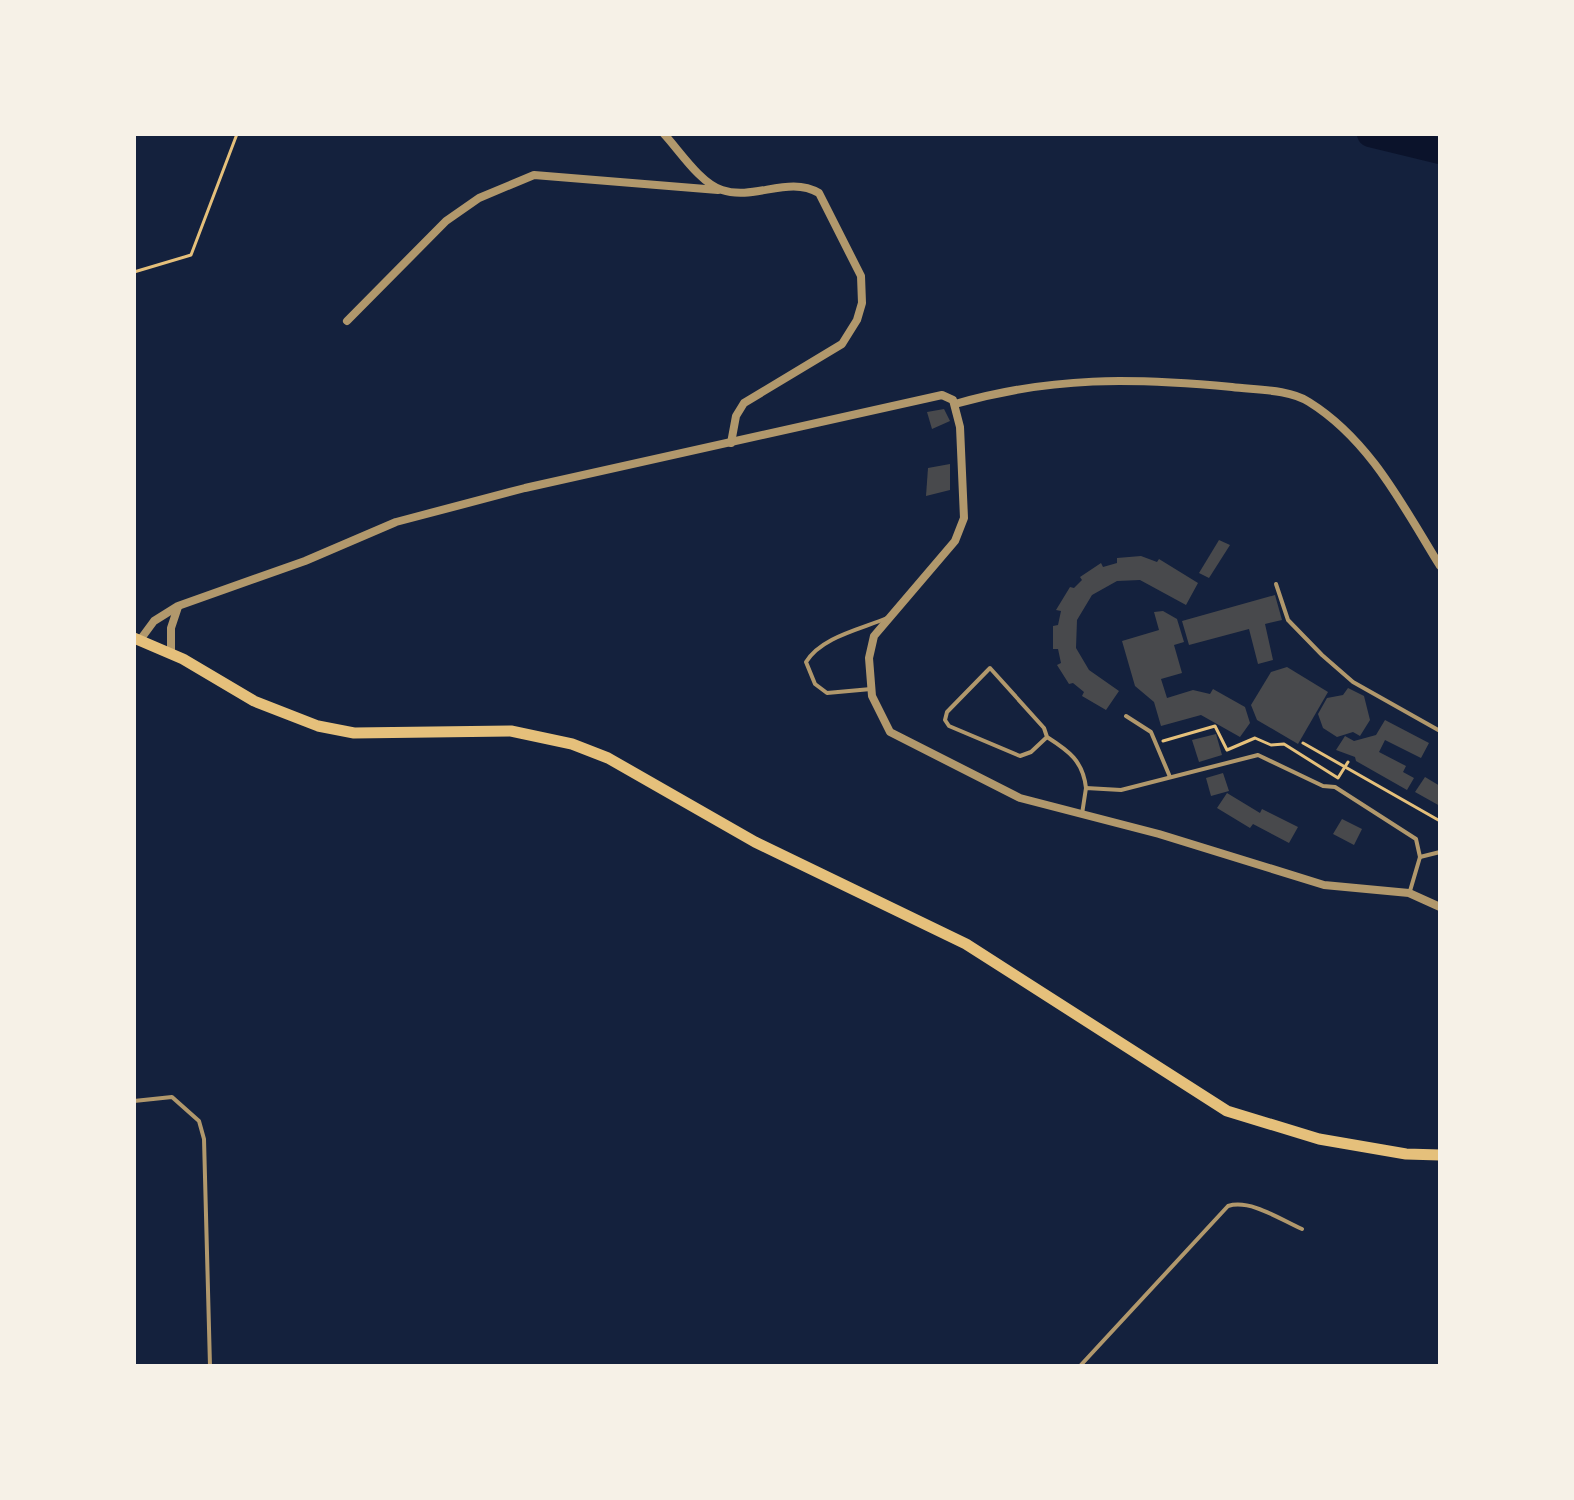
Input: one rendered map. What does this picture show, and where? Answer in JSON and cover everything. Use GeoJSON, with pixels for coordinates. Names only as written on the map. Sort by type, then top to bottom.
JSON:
{"type":"FeatureCollection","features":[{"type":"Feature","properties":{"kind":"main road"},"geometry":{"type":"LineString","coordinates":[[137,639],[171,654],[254,701],[318,726],[367,734],[511,731],[572,744],[608,758],[767,849],[966,944],[1227,1111],[1319,1139],[1406,1154],[1440,1155]]}},
{"type":"Feature","properties":{"kind":"street"},"geometry":{"type":"LineString","coordinates":[[664,134],[706,180],[722,191]]}},
{"type":"Feature","properties":{"kind":"street"},"geometry":{"type":"LineString","coordinates":[[347,321],[446,221],[479,198],[534,175],[722,191],[765,191],[806,185],[819,193],[864,287],[857,320],[842,344],[744,403],[736,416],[731,443]]}},
{"type":"Feature","properties":{"kind":"street"},"geometry":{"type":"LineString","coordinates":[[955,404],[997,392],[1062,381],[1169,382],[1296,396],[1342,425],[1359,445],[1394,491],[1440,566]]}},
{"type":"Feature","properties":{"kind":"street"},"geometry":{"type":"LineString","coordinates":[[137,639],[154,621],[178,606],[305,561],[396,522],[525,488],[935,395],[949,398],[955,404],[960,427],[964,518],[955,541],[874,636],[869,658],[871,689],[879,716],[890,732],[1020,798],[1324,885],[1409,893],[1440,907]]}},
{"type":"Feature","properties":{"kind":"street"},"geometry":{"type":"LineString","coordinates":[[171,654],[171,628],[178,606]]}},
{"type":"Feature","properties":{"kind":"lane"},"geometry":{"type":"LineString","coordinates":[[1276,584],[1288,620],[1322,655],[1353,682],[1440,731]]}},
{"type":"Feature","properties":{"kind":"lane"},"geometry":{"type":"LineString","coordinates":[[871,689],[827,693],[815,684],[806,662],[813,650],[824,644],[890,617]]}},
{"type":"Feature","properties":{"kind":"lane"},"geometry":{"type":"LineString","coordinates":[[1047,737],[1031,752],[1020,756],[949,726],[945,720],[947,712],[990,668],[1044,728],[1047,737],[1070,751],[1084,769],[1086,788],[1082,814]]}},
{"type":"Feature","properties":{"kind":"lane"},"geometry":{"type":"LineString","coordinates":[[1126,716],[1151,732],[1170,777]]}},
{"type":"Feature","properties":{"kind":"lane"},"geometry":{"type":"LineString","coordinates":[[1086,788],[1121,790],[1258,755],[1323,786],[1335,787],[1416,839],[1420,857],[1409,893]]}},
{"type":"Feature","properties":{"kind":"lane"},"geometry":{"type":"LineString","coordinates":[[1420,857],[1440,852]]}},
{"type":"Feature","properties":{"kind":"lane"},"geometry":{"type":"LineString","coordinates":[[134,1101],[172,1097],[199,1121],[204,1139],[210,1366]]}},
{"type":"Feature","properties":{"kind":"lane"},"geometry":{"type":"LineString","coordinates":[[1080,1366],[1228,1206],[1238,1203],[1254,1207],[1302,1229]]}},
{"type":"Feature","properties":{"kind":"path"},"geometry":{"type":"LineString","coordinates":[[134,272],[191,255],[237,134]]}},
{"type":"Feature","properties":{"kind":"path"},"geometry":{"type":"LineString","coordinates":[[1303,743],[1440,821]]}},
{"type":"Feature","properties":{"kind":"building"},"geometry":{"type":"Polygon","coordinates":[[[944,409],[950,421],[932,429],[927,412],[944,409]]]}},
{"type":"Feature","properties":{"kind":"building"},"geometry":{"type":"Polygon","coordinates":[[[950,464],[950,490],[926,496],[928,468],[950,464]]]}},
{"type":"Feature","properties":{"kind":"building"},"geometry":{"type":"Polygon","coordinates":[[[1219,540],[1230,545],[1209,578],[1199,573],[1219,540]]]}},
{"type":"Feature","properties":{"kind":"building"},"geometry":{"type":"Polygon","coordinates":[[[1141,556],[1157,562],[1159,559],[1198,583],[1186,605],[1140,580],[1117,581],[1092,595],[1077,620],[1076,648],[1089,670],[1119,691],[1106,710],[1082,696],[1084,692],[1073,683],[1069,684],[1057,665],[1061,663],[1058,649],[1053,649],[1053,626],[1058,625],[1061,611],[1056,610],[1070,587],[1074,588],[1082,580],[1080,577],[1101,563],[1103,567],[1117,563],[1117,558],[1141,556]]]}},
{"type":"Feature","properties":{"kind":"building"},"geometry":{"type":"Polygon","coordinates":[[[1275,595],[1282,620],[1265,624],[1273,660],[1258,664],[1249,629],[1189,645],[1182,621],[1275,595]]]}},
{"type":"Feature","properties":{"kind":"building"},"geometry":{"type":"Polygon","coordinates":[[[1163,611],[1177,619],[1184,642],[1174,645],[1182,673],[1161,679],[1167,698],[1193,690],[1210,694],[1213,689],[1245,707],[1250,723],[1240,737],[1201,715],[1161,726],[1154,702],[1135,686],[1122,641],[1159,630],[1154,612],[1163,611]]]}},
{"type":"Feature","properties":{"kind":"building"},"geometry":{"type":"Polygon","coordinates":[[[1287,667],[1328,692],[1298,744],[1257,720],[1251,705],[1271,672],[1287,667]]]}},
{"type":"Feature","properties":{"kind":"building"},"geometry":{"type":"Polygon","coordinates":[[[1348,688],[1364,696],[1370,720],[1360,736],[1353,732],[1337,737],[1323,728],[1318,714],[1327,698],[1343,695],[1348,688]]]}},
{"type":"Feature","properties":{"kind":"building"},"geometry":{"type":"Polygon","coordinates":[[[1385,720],[1429,743],[1421,758],[1385,740],[1379,752],[1406,766],[1403,772],[1414,778],[1407,790],[1356,761],[1355,757],[1336,750],[1345,736],[1354,741],[1376,735],[1385,720]]]}},
{"type":"Feature","properties":{"kind":"building"},"geometry":{"type":"Polygon","coordinates":[[[1216,734],[1222,755],[1199,762],[1192,740],[1216,734]]]}},
{"type":"Feature","properties":{"kind":"building"},"geometry":{"type":"Polygon","coordinates":[[[1223,773],[1229,791],[1211,796],[1206,778],[1223,773]]]}},
{"type":"Feature","properties":{"kind":"building"},"geometry":{"type":"Polygon","coordinates":[[[1425,777],[1440,786],[1440,806],[1415,792],[1425,777]]]}},
{"type":"Feature","properties":{"kind":"building"},"geometry":{"type":"Polygon","coordinates":[[[1227,793],[1260,813],[1262,809],[1298,827],[1289,843],[1253,824],[1250,828],[1217,808],[1227,793]]]}},
{"type":"Feature","properties":{"kind":"building"},"geometry":{"type":"Polygon","coordinates":[[[1342,819],[1362,829],[1354,845],[1333,834],[1342,819]]]}},
{"type":"Feature","properties":{"kind":"waterway"},"geometry":{"type":"LineString","coordinates":[[1370,134],[1440,151]]}}]}
